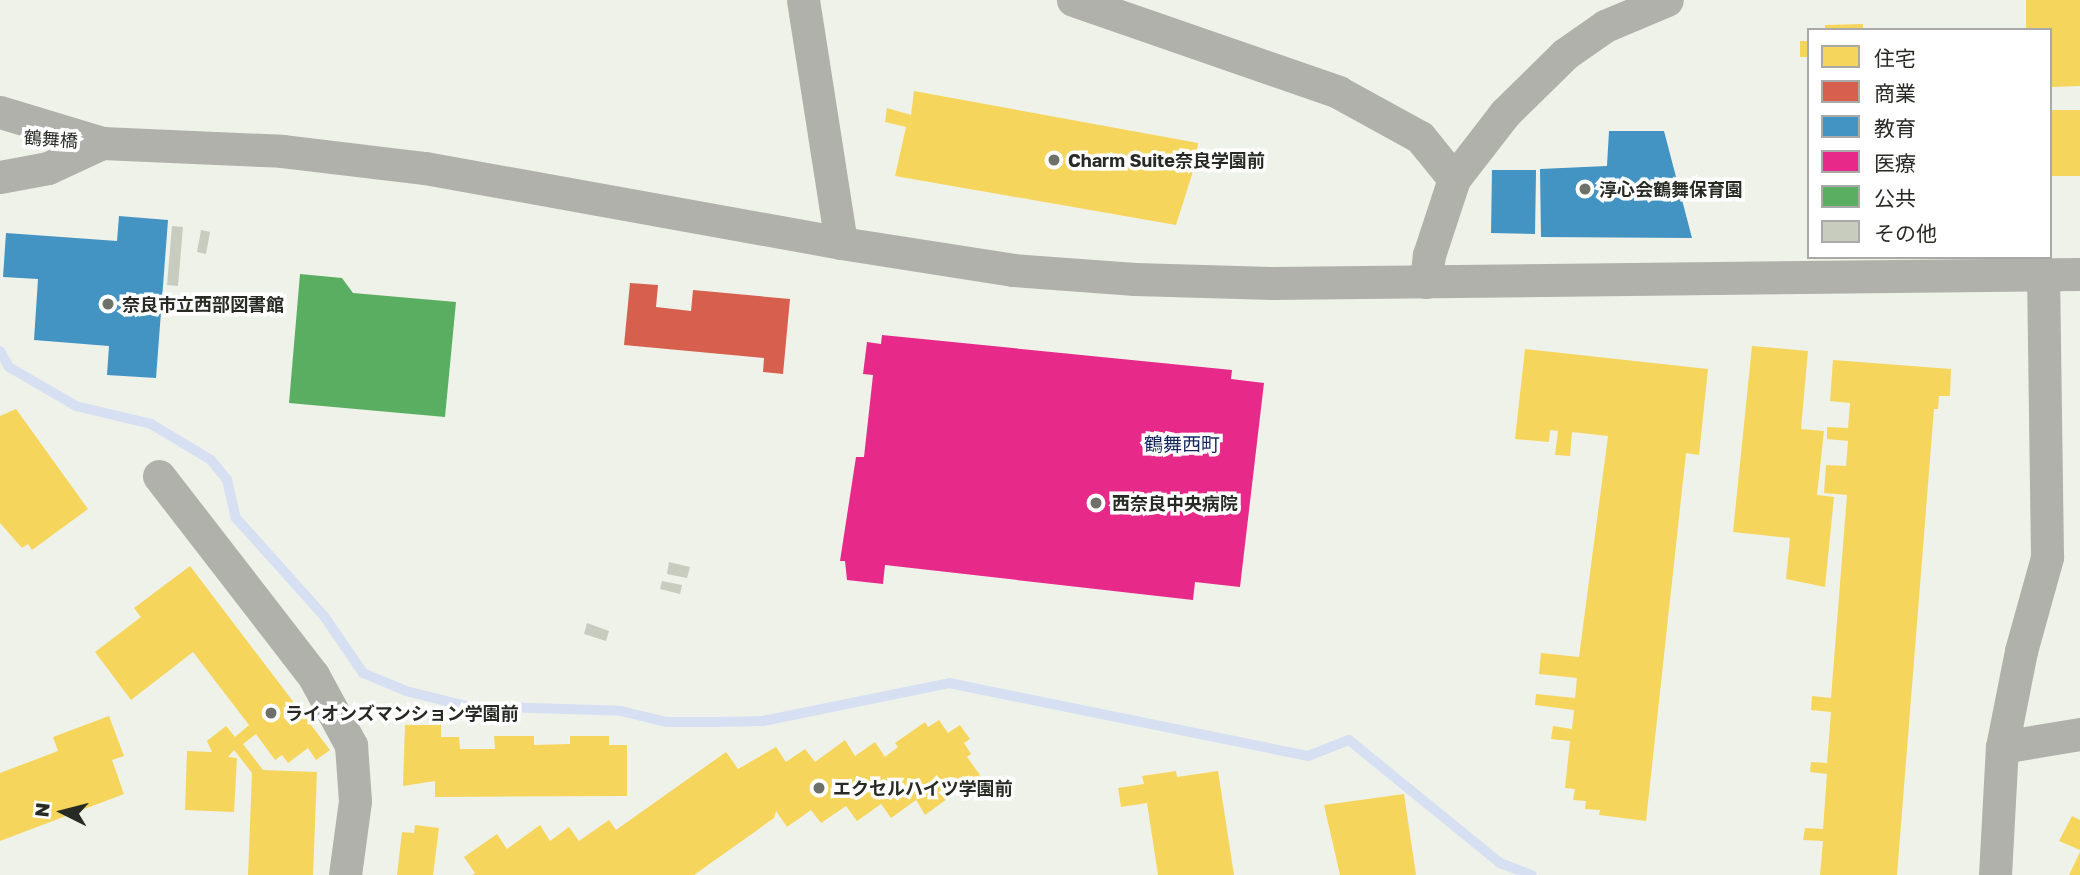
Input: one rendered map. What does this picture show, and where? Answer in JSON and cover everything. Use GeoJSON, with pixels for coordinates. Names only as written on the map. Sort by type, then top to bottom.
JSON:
{"type":"FeatureCollection","features":[{"type":"Feature","properties":{"kind":"street"},"geometry":{"type":"LineString","coordinates":[[803,0],[841,243]]}},
{"type":"Feature","properties":{"kind":"street"},"geometry":{"type":"LineString","coordinates":[[1073,0],[1338,92],[1420,137],[1454,179]]}},
{"type":"Feature","properties":{"kind":"street"},"geometry":{"type":"LineString","coordinates":[[1426,282],[1429,255],[1454,179],[1541,73],[1605,26],[1667,0]]}},
{"type":"Feature","properties":{"kind":"street"},"geometry":{"type":"LineString","coordinates":[[0,112],[102,142],[282,151],[425,168],[841,243],[1013,270],[1135,279],[1426,282],[2080,274]]}},
{"type":"Feature","properties":{"kind":"street","name":"鶴舞橋"},"geometry":{"type":"LineString","coordinates":[[0,136],[102,142]]}},
{"type":"Feature","properties":{"kind":"street"},"geometry":{"type":"LineString","coordinates":[[0,177],[48,168],[102,142]]}},
{"type":"Feature","properties":{"kind":"street"},"geometry":{"type":"LineString","coordinates":[[1995,875],[2002,747],[2021,651],[2047,556],[2043,274]]}},
{"type":"Feature","properties":{"kind":"street"},"geometry":{"type":"LineString","coordinates":[[159,476],[313,676],[351,745],[355,801],[345,875]]}},
{"type":"Feature","properties":{"kind":"street"},"geometry":{"type":"LineString","coordinates":[[2002,747],[2080,734]]}},
{"type":"Feature","properties":{"kind":"building: 住宅"},"geometry":{"type":"Polygon","coordinates":[[[2026,0],[2080,0],[2080,86],[2052,87],[2052,28],[2026,28],[2026,0]]]}},
{"type":"Feature","properties":{"kind":"building: 住宅"},"geometry":{"type":"Polygon","coordinates":[[[1863,24],[1863,28],[1825,28],[1825,25],[1863,24]]]}},
{"type":"Feature","properties":{"kind":"building: 住宅"},"geometry":{"type":"Polygon","coordinates":[[[1800,41],[1807,41],[1807,57],[1800,57],[1800,41]]]}},
{"type":"Feature","properties":{"kind":"building: 住宅","name":"Charm Suite奈良学園前"},"geometry":{"type":"Polygon","coordinates":[[[914,91],[1198,143],[1197,152],[1210,156],[1209,166],[1195,165],[1176,225],[895,176],[906,127],[885,122],[887,108],[911,115],[914,91]]]}},
{"type":"Feature","properties":{"kind":"building: 住宅"},"geometry":{"type":"Polygon","coordinates":[[[2052,110],[2080,110],[2080,176],[2052,176],[2052,110]]]}},
{"type":"Feature","properties":{"kind":"building: 住宅"},"geometry":{"type":"Polygon","coordinates":[[[1752,346],[1808,351],[1801,429],[1824,431],[1817,495],[1834,497],[1825,587],[1786,579],[1790,538],[1733,532],[1752,346]]]}},
{"type":"Feature","properties":{"kind":"building: 住宅"},"geometry":{"type":"Polygon","coordinates":[[[1525,349],[1708,369],[1699,455],[1686,453],[1646,821],[1599,815],[1600,810],[1585,809],[1586,801],[1573,800],[1575,789],[1565,788],[1570,741],[1551,739],[1553,726],[1572,729],[1574,710],[1535,705],[1536,694],[1575,698],[1577,678],[1539,674],[1541,653],[1579,657],[1608,436],[1572,432],[1570,456],[1555,455],[1558,431],[1550,430],[1549,442],[1515,439],[1525,349]]]}},
{"type":"Feature","properties":{"kind":"building: 住宅"},"geometry":{"type":"Polygon","coordinates":[[[1833,360],[1951,369],[1950,396],[1939,396],[1938,409],[1934,409],[1897,875],[1820,875],[1823,841],[1803,840],[1805,828],[1823,829],[1827,774],[1810,772],[1811,762],[1827,763],[1831,712],[1811,710],[1812,696],[1831,698],[1847,495],[1824,493],[1826,465],[1846,466],[1848,441],[1827,439],[1827,427],[1848,428],[1850,403],[1830,401],[1833,360]]]}},
{"type":"Feature","properties":{"kind":"building: 住宅"},"geometry":{"type":"Polygon","coordinates":[[[16,409],[88,509],[32,550],[28,544],[22,548],[0,523],[0,416],[16,409]]]}},
{"type":"Feature","properties":{"kind":"building: 住宅","name":"ライオンズマンション学園前"},"geometry":{"type":"Polygon","coordinates":[[[190,566],[330,750],[316,760],[308,748],[288,763],[282,755],[275,760],[256,734],[243,744],[263,770],[317,772],[313,875],[248,875],[252,773],[234,750],[228,757],[237,758],[234,812],[185,810],[187,751],[212,752],[207,741],[226,726],[235,737],[249,725],[193,652],[131,700],[95,652],[141,617],[134,608],[190,566]]]}},
{"type":"Feature","properties":{"kind":"building: 住宅"},"geometry":{"type":"Polygon","coordinates":[[[109,716],[124,756],[112,760],[124,794],[0,841],[0,773],[58,751],[53,737],[109,716]]]}},
{"type":"Feature","properties":{"kind":"building: 住宅","name":"エクセルハイツ学園前"},"geometry":{"type":"Polygon","coordinates":[[[939,720],[948,733],[960,725],[970,739],[964,743],[971,754],[967,757],[980,775],[925,815],[916,800],[891,818],[881,804],[857,821],[846,806],[821,823],[811,810],[787,827],[776,811],[774,818],[694,875],[472,875],[475,873],[464,857],[497,834],[507,849],[540,825],[550,841],[569,827],[579,841],[609,820],[616,830],[726,752],[738,769],[776,747],[786,762],[805,749],[815,762],[845,740],[855,756],[875,742],[885,757],[898,747],[895,743],[925,722],[928,727],[939,720]]]}},
{"type":"Feature","properties":{"kind":"building: 住宅"},"geometry":{"type":"Polygon","coordinates":[[[405,725],[441,725],[441,737],[459,737],[460,749],[495,749],[494,736],[534,736],[534,745],[570,744],[570,736],[609,736],[609,745],[627,745],[627,796],[435,797],[435,781],[403,786],[405,725]]]}},
{"type":"Feature","properties":{"kind":"building: 住宅"},"geometry":{"type":"Polygon","coordinates":[[[1176,771],[1177,777],[1218,771],[1234,875],[1158,875],[1147,803],[1121,807],[1118,788],[1144,784],[1142,776],[1176,771]]]}},
{"type":"Feature","properties":{"kind":"building: 住宅"},"geometry":{"type":"Polygon","coordinates":[[[1404,794],[1416,875],[1340,875],[1324,805],[1404,794]]]}},
{"type":"Feature","properties":{"kind":"building: 住宅"},"geometry":{"type":"Polygon","coordinates":[[[2072,816],[2080,820],[2080,850],[2059,841],[2072,816]]]}},
{"type":"Feature","properties":{"kind":"building: 住宅"},"geometry":{"type":"Polygon","coordinates":[[[415,825],[439,828],[433,875],[397,875],[402,832],[414,833],[415,825]]]}},
{"type":"Feature","properties":{"kind":"building: 住宅"},"geometry":{"type":"Polygon","coordinates":[[[2080,852],[2080,875],[2069,875],[2080,852]]]}},
{"type":"Feature","properties":{"kind":"building: 商業"},"geometry":{"type":"Polygon","coordinates":[[[630,283],[658,285],[656,307],[691,311],[693,290],[790,299],[783,374],[763,372],[764,358],[624,345],[630,283]]]}},
{"type":"Feature","properties":{"kind":"building: 教育"},"geometry":{"type":"Polygon","coordinates":[[[1609,131],[1664,131],[1692,238],[1541,237],[1540,169],[1607,166],[1609,131]]]}},
{"type":"Feature","properties":{"kind":"building: 教育"},"geometry":{"type":"Polygon","coordinates":[[[1492,170],[1536,170],[1535,234],[1491,233],[1492,170]]]}},
{"type":"Feature","properties":{"kind":"building: 教育"},"geometry":{"type":"Polygon","coordinates":[[[119,216],[168,220],[156,378],[107,375],[109,346],[34,340],[38,279],[3,277],[6,233],[117,241],[119,216]]]}},
{"type":"Feature","properties":{"kind":"building: 医療"},"geometry":{"type":"Polygon","coordinates":[[[882,335],[1232,370],[1231,379],[1264,383],[1240,587],[1195,582],[1193,600],[885,565],[883,584],[847,580],[845,561],[840,561],[856,457],[864,457],[873,375],[863,374],[867,342],[881,344],[882,335]]]}},
{"type":"Feature","properties":{"kind":"building: 公共"},"geometry":{"type":"Polygon","coordinates":[[[300,274],[342,278],[353,293],[456,302],[445,417],[289,403],[300,274]]]}},
{"type":"Feature","properties":{"kind":"building: その他"},"geometry":{"type":"Polygon","coordinates":[[[172,226],[183,227],[178,286],[167,285],[172,226]]]}},
{"type":"Feature","properties":{"kind":"building: その他"},"geometry":{"type":"Polygon","coordinates":[[[201,230],[210,232],[206,254],[197,252],[201,230]]]}},
{"type":"Feature","properties":{"kind":"building: その他"},"geometry":{"type":"Polygon","coordinates":[[[669,562],[690,567],[687,578],[667,574],[669,562]]]}},
{"type":"Feature","properties":{"kind":"building: その他"},"geometry":{"type":"Polygon","coordinates":[[[662,581],[682,585],[680,594],[660,589],[662,581]]]}},
{"type":"Feature","properties":{"kind":"building: その他"},"geometry":{"type":"Polygon","coordinates":[[[587,623],[609,631],[606,641],[584,634],[587,623]]]}},
{"type":"Feature","properties":{"kind":"waterway"},"geometry":{"type":"LineString","coordinates":[[0,351],[9,367],[76,406],[151,424],[211,460],[227,480],[236,518],[324,616],[363,673],[406,691],[466,706],[621,711],[666,722],[718,722],[763,721],[949,683],[1308,756],[1349,740],[1500,863],[1532,875]]}},
{"type":"Feature","properties":{"kind":"place","name":"Charm Suite奈良学園前"},"geometry":{"type":"Point","coordinates":[1054,160]}},
{"type":"Feature","properties":{"kind":"place","name":"淳心会鶴舞保育園"},"geometry":{"type":"Point","coordinates":[1585,189]}},
{"type":"Feature","properties":{"kind":"place","name":"奈良市立西部図書館"},"geometry":{"type":"Point","coordinates":[108,304]}},
{"type":"Feature","properties":{"kind":"place","name":"西奈良中央病院"},"geometry":{"type":"Point","coordinates":[1096,503]}},
{"type":"Feature","properties":{"kind":"place","name":"ライオンズマンション学園前"},"geometry":{"type":"Point","coordinates":[271,713]}},
{"type":"Feature","properties":{"kind":"place","name":"エクセルハイツ学園前"},"geometry":{"type":"Point","coordinates":[819,788]}},
{"type":"Feature","properties":{"kind":"district","name":"鶴舞西町"},"geometry":{"type":"Point","coordinates":[1182,444]}}]}
